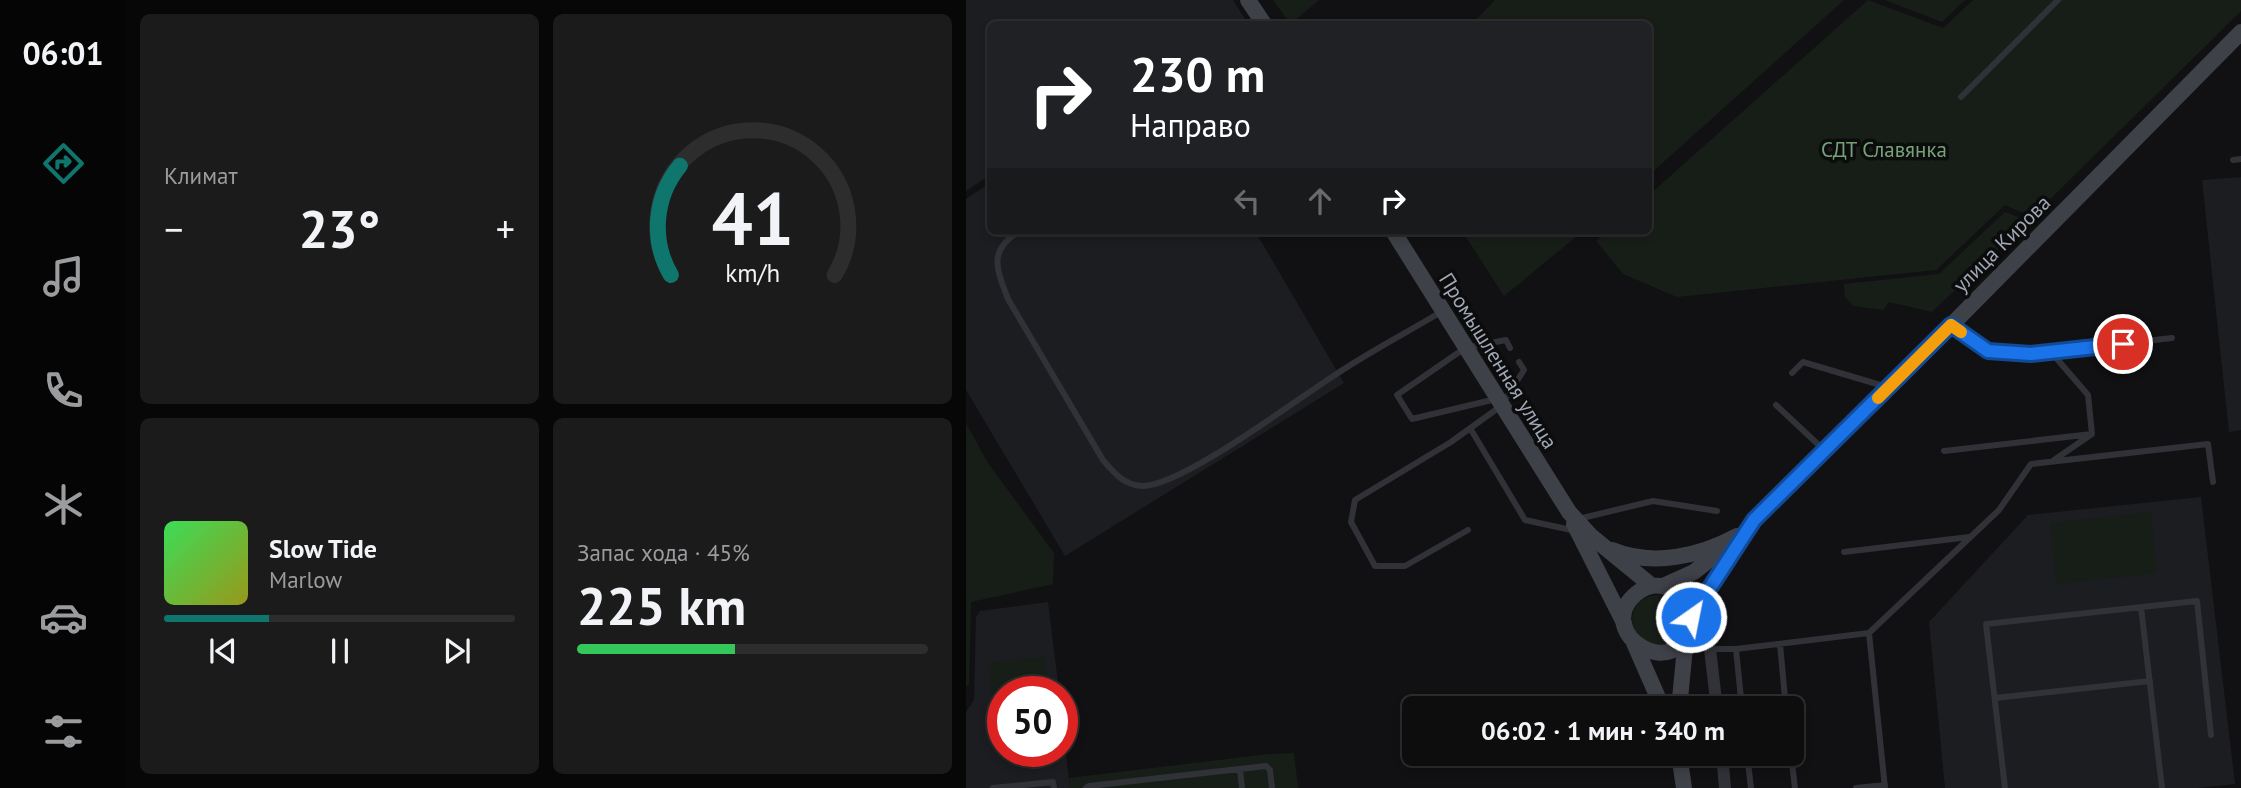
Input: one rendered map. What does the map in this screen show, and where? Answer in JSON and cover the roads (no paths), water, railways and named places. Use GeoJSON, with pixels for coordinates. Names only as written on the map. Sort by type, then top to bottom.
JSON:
{"type":"FeatureCollection","features":[{"type":"Feature","properties":{"kind":"main road"},"geometry":{"type":"LineString","coordinates":[[1248,0],[1262,21]]}},
{"type":"Feature","properties":{"kind":"main road","name":"улица Кирова"},"geometry":{"type":"LineString","coordinates":[[1681,696],[1689,627],[1754,520],[2241,32]]}},
{"type":"Feature","properties":{"kind":"main road","name":"Промышленная улица"},"geometry":{"type":"LineString","coordinates":[[1395,235],[1574,521]]}},
{"type":"Feature","properties":{"kind":"main road"},"geometry":{"type":"LineString","coordinates":[[1624,625],[1628,604],[1642,589],[1694,572],[1754,520]]}},
{"type":"Feature","properties":{"kind":"main road"},"geometry":{"type":"LineString","coordinates":[[1574,521],[1657,586],[1673,590],[1682,597],[1689,627],[1679,645],[1661,653],[1651,652],[1634,643]]}},
{"type":"Feature","properties":{"kind":"main road"},"geometry":{"type":"LineString","coordinates":[[1574,521],[1657,696]]}},
{"type":"Feature","properties":{"kind":"main road"},"geometry":{"type":"LineString","coordinates":[[1602,545],[1634,555],[1685,556],[1718,546],[1737,536]]}},
{"type":"Feature","properties":{"kind":"main road"},"geometry":{"type":"LineString","coordinates":[[1681,766],[1684,788]]}},
{"type":"Feature","properties":{"kind":"street"},"geometry":{"type":"LineString","coordinates":[[1689,627],[1703,633],[1710,649],[1715,696]]}},
{"type":"Feature","properties":{"kind":"street"},"geometry":{"type":"LineString","coordinates":[[1723,766],[1726,788]]}},
{"type":"Feature","properties":{"kind":"lane"},"geometry":{"type":"LineString","coordinates":[[1961,97],[2058,0]]}},
{"type":"Feature","properties":{"kind":"lane"},"geometry":{"type":"LineString","coordinates":[[1013,235],[998,251],[997,271],[1009,299],[1103,460],[1118,478],[1140,486],[1163,482],[1195,467],[1338,373],[1442,311]]}},
{"type":"Feature","properties":{"kind":"lane"},"geometry":{"type":"LineString","coordinates":[[1951,325],[1988,351],[2031,354],[2172,338]]}},
{"type":"Feature","properties":{"kind":"lane"},"geometry":{"type":"LineString","coordinates":[[1499,402],[1412,419],[1397,395],[1465,348],[1506,340],[1510,348]]}},
{"type":"Feature","properties":{"kind":"lane"},"geometry":{"type":"LineString","coordinates":[[2051,352],[2088,395],[2092,434]]}},
{"type":"Feature","properties":{"kind":"lane"},"geometry":{"type":"LineString","coordinates":[[1468,530],[1405,566],[1375,566],[1351,523],[1355,500],[1470,428],[1499,402],[1524,370],[1519,362]]}},
{"type":"Feature","properties":{"kind":"lane"},"geometry":{"type":"LineString","coordinates":[[1792,373],[1803,362],[1889,387]]}},
{"type":"Feature","properties":{"kind":"lane"},"geometry":{"type":"LineString","coordinates":[[1776,405],[1824,451]]}},
{"type":"Feature","properties":{"kind":"lane"},"geometry":{"type":"LineString","coordinates":[[1470,428],[1525,520],[1574,521],[1653,501],[1717,511]]}},
{"type":"Feature","properties":{"kind":"lane"},"geometry":{"type":"LineString","coordinates":[[1944,451],[2092,434]]}},
{"type":"Feature","properties":{"kind":"lane"},"geometry":{"type":"LineString","coordinates":[[2051,462],[2092,434]]}},
{"type":"Feature","properties":{"kind":"lane"},"geometry":{"type":"LineString","coordinates":[[1710,649],[1736,649],[1869,633],[2000,510],[2031,464],[2208,444],[2213,482]]}},
{"type":"Feature","properties":{"kind":"lane"},"geometry":{"type":"LineString","coordinates":[[1844,552],[1971,537]]}},
{"type":"Feature","properties":{"kind":"lane"},"geometry":{"type":"LineString","coordinates":[[2005,788],[1986,624],[2197,601],[2211,735]]}},
{"type":"Feature","properties":{"kind":"lane"},"geometry":{"type":"LineString","coordinates":[[2141,607],[2162,788]]}},
{"type":"Feature","properties":{"kind":"lane"},"geometry":{"type":"LineString","coordinates":[[1856,788],[1885,787],[1869,633]]}},
{"type":"Feature","properties":{"kind":"lane"},"geometry":{"type":"LineString","coordinates":[[1780,644],[1785,696]]}},
{"type":"Feature","properties":{"kind":"lane"},"geometry":{"type":"LineString","coordinates":[[1736,649],[1741,696]]}},
{"type":"Feature","properties":{"kind":"lane"},"geometry":{"type":"LineString","coordinates":[[1995,698],[2150,681]]}},
{"type":"Feature","properties":{"kind":"lane"},"geometry":{"type":"LineString","coordinates":[[1748,766],[1751,788]]}},
{"type":"Feature","properties":{"kind":"lane"},"geometry":{"type":"LineString","coordinates":[[1792,766],[1795,788]]}},
{"type":"Feature","properties":{"kind":"lane"},"geometry":{"type":"LineString","coordinates":[[1086,788],[1268,767],[1272,788]]}},
{"type":"Feature","properties":{"kind":"lane"},"geometry":{"type":"LineString","coordinates":[[1240,769],[1242,788]]}},
{"type":"Feature","properties":{"kind":"lane"},"geometry":{"type":"LineString","coordinates":[[993,788],[1053,782],[1054,788]]}},
{"type":"Feature","properties":{"kind":"park label","name":"СДТ Славянка"},"geometry":{"type":"Point","coordinates":[1884,150]}}]}
